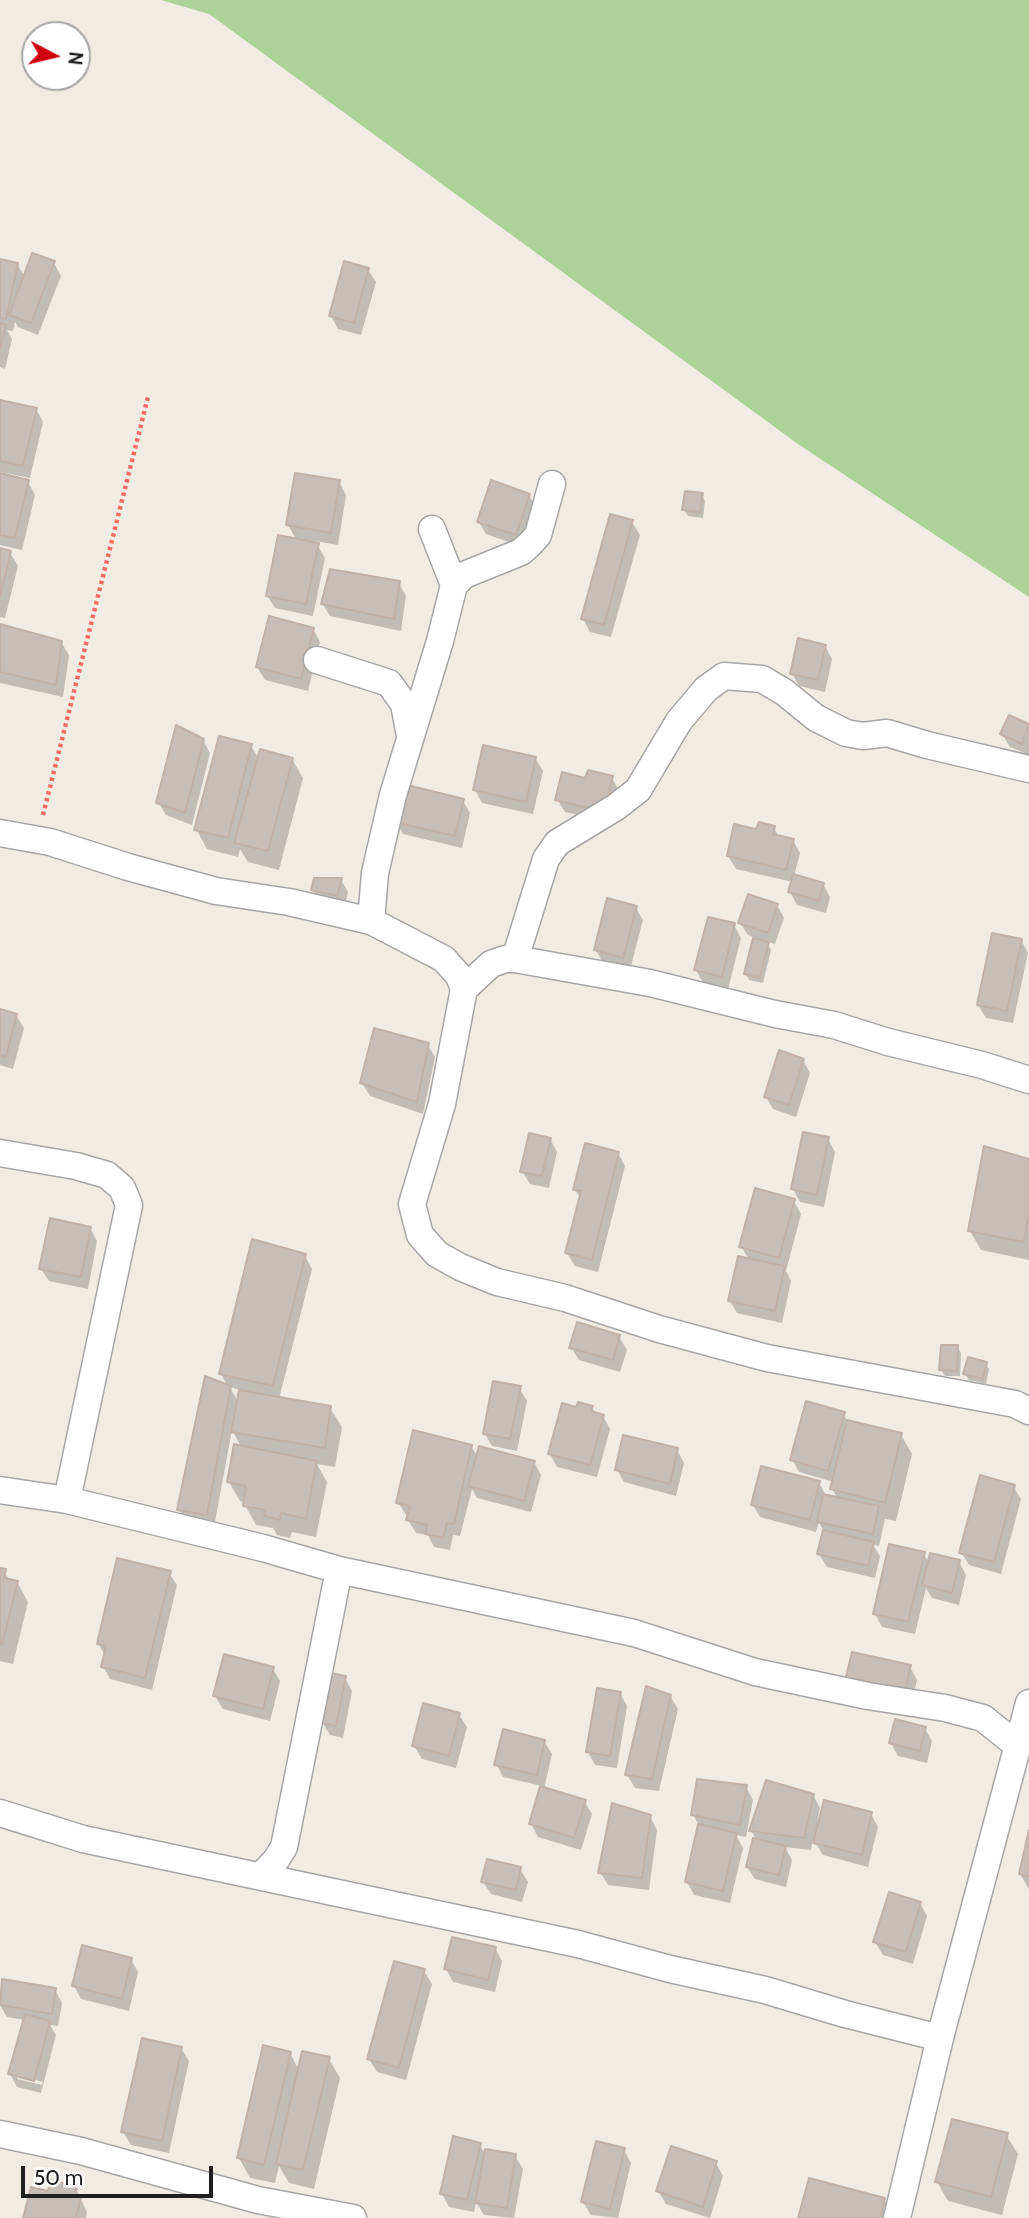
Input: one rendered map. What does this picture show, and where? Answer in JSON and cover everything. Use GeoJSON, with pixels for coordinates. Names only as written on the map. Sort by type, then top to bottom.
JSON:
{"type":"FeatureCollection","features":[{"type":"Feature","properties":{"kind":"street"},"geometry":{"type":"LineString","coordinates":[[371,921],[375,873],[393,795],[440,641],[454,585],[464,575],[521,552],[531,543],[538,535],[552,484]]}},
{"type":"Feature","properties":{"kind":"street"},"geometry":{"type":"LineString","coordinates":[[432,529],[454,585]]}},
{"type":"Feature","properties":{"kind":"street"},"geometry":{"type":"LineString","coordinates":[[317,660],[389,684],[404,704],[410,736]]}},
{"type":"Feature","properties":{"kind":"street"},"geometry":{"type":"LineString","coordinates":[[515,959],[545,859],[557,843],[638,790],[679,721],[706,689],[724,676],[762,679],[816,718],[846,733],[863,736],[887,733],[1029,769]]}},
{"type":"Feature","properties":{"kind":"street"},"geometry":{"type":"LineString","coordinates":[[0,833],[37,839],[216,891],[289,902],[371,921],[444,959],[459,976],[464,989],[442,1104],[412,1204],[420,1235],[437,1254],[460,1267],[498,1282],[565,1298],[659,1329],[755,1355],[1015,1404],[1029,1411]]}},
{"type":"Feature","properties":{"kind":"street"},"geometry":{"type":"LineString","coordinates":[[464,989],[491,964],[515,959],[650,983],[775,1014],[834,1025],[1029,1080]]}},
{"type":"Feature","properties":{"kind":"street"},"geometry":{"type":"LineString","coordinates":[[0,1153],[76,1166],[107,1175],[122,1188],[129,1205],[67,1500]]}},
{"type":"Feature","properties":{"kind":"street"},"geometry":{"type":"LineString","coordinates":[[0,1490],[67,1500],[263,1548],[339,1570],[634,1633],[755,1672],[868,1696],[945,1708],[984,1718],[1018,1746]]}},
{"type":"Feature","properties":{"kind":"street"},"geometry":{"type":"LineString","coordinates":[[261,1876],[284,1847],[339,1570]]}},
{"type":"Feature","properties":{"kind":"street"},"geometry":{"type":"LineString","coordinates":[[897,2218],[940,2038],[1029,1703]]}},
{"type":"Feature","properties":{"kind":"street"},"geometry":{"type":"LineString","coordinates":[[0,1813],[83,1839],[578,1944],[670,1969],[765,1990],[940,2038]]}},
{"type":"Feature","properties":{"kind":"street"},"geometry":{"type":"LineString","coordinates":[[4,2140],[81,2151],[258,2200],[353,2218]]}},
{"type":"Feature","properties":{"kind":"path"},"geometry":{"type":"LineString","coordinates":[[37,839],[148,397]]}},
{"type":"Feature","properties":{"kind":"green space"},"geometry":{"type":"Polygon","coordinates":[[[161,0],[1029,0],[1029,597],[798,444],[209,14],[161,0]]]}},
{"type":"Feature","properties":{"kind":"building"},"geometry":{"type":"Polygon","coordinates":[[[32,253],[55,261],[31,323],[9,315],[32,253]]]}},
{"type":"Feature","properties":{"kind":"building"},"geometry":{"type":"Polygon","coordinates":[[[0,259],[18,263],[6,319],[0,318],[0,259]]]}},
{"type":"Feature","properties":{"kind":"building"},"geometry":{"type":"Polygon","coordinates":[[[344,261],[369,268],[354,323],[329,316],[344,261]]]}},
{"type":"Feature","properties":{"kind":"building"},"geometry":{"type":"Polygon","coordinates":[[[0,323],[6,325],[0,349],[0,323]]]}},
{"type":"Feature","properties":{"kind":"building"},"geometry":{"type":"Polygon","coordinates":[[[0,400],[37,408],[23,466],[0,461],[0,400]]]}},
{"type":"Feature","properties":{"kind":"building"},"geometry":{"type":"Polygon","coordinates":[[[0,473],[29,480],[15,538],[0,535],[0,473]]]}},
{"type":"Feature","properties":{"kind":"building"},"geometry":{"type":"Polygon","coordinates":[[[295,473],[340,480],[331,533],[286,525],[295,473]]]}},
{"type":"Feature","properties":{"kind":"building"},"geometry":{"type":"Polygon","coordinates":[[[491,480],[530,494],[516,535],[477,522],[491,480]]]}},
{"type":"Feature","properties":{"kind":"building"},"geometry":{"type":"Polygon","coordinates":[[[685,491],[703,493],[700,512],[682,510],[685,491]]]}},
{"type":"Feature","properties":{"kind":"building"},"geometry":{"type":"Polygon","coordinates":[[[610,514],[633,520],[604,625],[581,619],[610,514]]]}},
{"type":"Feature","properties":{"kind":"building"},"geometry":{"type":"Polygon","coordinates":[[[278,535],[319,543],[306,604],[266,596],[278,535]]]}},
{"type":"Feature","properties":{"kind":"building"},"geometry":{"type":"Polygon","coordinates":[[[0,548],[11,551],[0,597],[0,548]]]}},
{"type":"Feature","properties":{"kind":"building"},"geometry":{"type":"Polygon","coordinates":[[[330,569],[400,581],[394,619],[321,604],[330,569]]]}},
{"type":"Feature","properties":{"kind":"building"},"geometry":{"type":"Polygon","coordinates":[[[269,616],[314,628],[301,679],[256,667],[269,616]]]}},
{"type":"Feature","properties":{"kind":"building"},"geometry":{"type":"Polygon","coordinates":[[[0,624],[62,641],[56,685],[0,672],[0,624]]]}},
{"type":"Feature","properties":{"kind":"building"},"geometry":{"type":"Polygon","coordinates":[[[798,638],[826,645],[818,680],[790,674],[798,638]]]}},
{"type":"Feature","properties":{"kind":"building"},"geometry":{"type":"Polygon","coordinates":[[[1009,715],[1029,724],[1022,744],[1000,734],[1009,715]]]}},
{"type":"Feature","properties":{"kind":"building"},"geometry":{"type":"Polygon","coordinates":[[[176,725],[204,739],[185,813],[156,803],[176,725]]]}},
{"type":"Feature","properties":{"kind":"building"},"geometry":{"type":"Polygon","coordinates":[[[219,736],[252,744],[228,838],[194,830],[219,736]]]}},
{"type":"Feature","properties":{"kind":"building"},"geometry":{"type":"Polygon","coordinates":[[[483,745],[536,757],[526,802],[473,790],[483,745]]]}},
{"type":"Feature","properties":{"kind":"building"},"geometry":{"type":"Polygon","coordinates":[[[260,749],[293,758],[268,851],[234,843],[260,749]]]}},
{"type":"Feature","properties":{"kind":"building"},"geometry":{"type":"Polygon","coordinates":[[[588,770],[613,776],[604,812],[555,800],[562,772],[585,778],[588,770]]]}},
{"type":"Feature","properties":{"kind":"building"},"geometry":{"type":"Polygon","coordinates":[[[403,784],[464,799],[455,836],[394,822],[403,784]]]}},
{"type":"Feature","properties":{"kind":"building"},"geometry":{"type":"Polygon","coordinates":[[[759,822],[775,826],[773,834],[794,839],[786,870],[727,856],[734,824],[756,829],[759,822]]]}},
{"type":"Feature","properties":{"kind":"building"},"geometry":{"type":"Polygon","coordinates":[[[793,874],[824,883],[819,901],[788,892],[793,874]]]}},
{"type":"Feature","properties":{"kind":"building"},"geometry":{"type":"Polygon","coordinates":[[[314,878],[342,878],[337,896],[311,890],[314,878]]]}},
{"type":"Feature","properties":{"kind":"building"},"geometry":{"type":"Polygon","coordinates":[[[748,894],[778,904],[768,933],[738,923],[748,894]]]}},
{"type":"Feature","properties":{"kind":"building"},"geometry":{"type":"Polygon","coordinates":[[[607,898],[637,906],[623,958],[594,950],[607,898]]]}},
{"type":"Feature","properties":{"kind":"building"},"geometry":{"type":"Polygon","coordinates":[[[708,917],[735,923],[722,977],[694,970],[708,917]]]}},
{"type":"Feature","properties":{"kind":"building"},"geometry":{"type":"Polygon","coordinates":[[[992,933],[1022,939],[1007,1011],[977,1005],[992,933]]]}},
{"type":"Feature","properties":{"kind":"building"},"geometry":{"type":"Polygon","coordinates":[[[753,938],[769,942],[760,978],[744,974],[753,938]]]}},
{"type":"Feature","properties":{"kind":"building"},"geometry":{"type":"Polygon","coordinates":[[[0,1009],[17,1014],[6,1057],[0,1055],[0,1009]]]}},
{"type":"Feature","properties":{"kind":"building"},"geometry":{"type":"Polygon","coordinates":[[[374,1028],[429,1043],[417,1102],[360,1083],[374,1028]]]}},
{"type":"Feature","properties":{"kind":"building"},"geometry":{"type":"Polygon","coordinates":[[[779,1050],[804,1059],[789,1105],[764,1097],[779,1050]]]}},
{"type":"Feature","properties":{"kind":"building"},"geometry":{"type":"Polygon","coordinates":[[[803,1132],[829,1137],[817,1195],[791,1189],[803,1132]]]}},
{"type":"Feature","properties":{"kind":"building"},"geometry":{"type":"Polygon","coordinates":[[[529,1133],[551,1138],[542,1176],[520,1172],[529,1133]]]}},
{"type":"Feature","properties":{"kind":"building"},"geometry":{"type":"Polygon","coordinates":[[[585,1143],[619,1152],[592,1260],[565,1253],[581,1191],[573,1190],[585,1143]]]}},
{"type":"Feature","properties":{"kind":"building"},"geometry":{"type":"Polygon","coordinates":[[[984,1146],[1029,1159],[1029,1215],[1024,1242],[968,1231],[984,1146]]]}},
{"type":"Feature","properties":{"kind":"building"},"geometry":{"type":"Polygon","coordinates":[[[755,1188],[795,1199],[779,1258],[739,1247],[755,1188]]]}},
{"type":"Feature","properties":{"kind":"building"},"geometry":{"type":"Polygon","coordinates":[[[50,1218],[91,1227],[81,1277],[39,1269],[50,1218]]]}},
{"type":"Feature","properties":{"kind":"building"},"geometry":{"type":"Polygon","coordinates":[[[252,1239],[306,1254],[273,1386],[219,1374],[252,1239]]]}},
{"type":"Feature","properties":{"kind":"building"},"geometry":{"type":"Polygon","coordinates":[[[738,1256],[785,1266],[775,1311],[728,1301],[738,1256]]]}},
{"type":"Feature","properties":{"kind":"building"},"geometry":{"type":"Polygon","coordinates":[[[577,1322],[620,1335],[613,1360],[569,1348],[577,1322]]]}},
{"type":"Feature","properties":{"kind":"building"},"geometry":{"type":"Polygon","coordinates":[[[941,1345],[958,1345],[957,1371],[939,1370],[941,1345]]]}},
{"type":"Feature","properties":{"kind":"building"},"geometry":{"type":"Polygon","coordinates":[[[968,1357],[987,1362],[983,1379],[963,1374],[968,1357]]]}},
{"type":"Feature","properties":{"kind":"building"},"geometry":{"type":"Polygon","coordinates":[[[205,1376],[231,1386],[207,1515],[177,1510],[205,1376]]]}},
{"type":"Feature","properties":{"kind":"building"},"geometry":{"type":"Polygon","coordinates":[[[493,1381],[521,1386],[510,1439],[483,1434],[493,1381]]]}},
{"type":"Feature","properties":{"kind":"building"},"geometry":{"type":"Polygon","coordinates":[[[239,1390],[331,1406],[325,1448],[231,1432],[239,1390]]]}},
{"type":"Feature","properties":{"kind":"building"},"geometry":{"type":"Polygon","coordinates":[[[806,1401],[845,1412],[828,1471],[790,1460],[806,1401]]]}},
{"type":"Feature","properties":{"kind":"building"},"geometry":{"type":"Polygon","coordinates":[[[578,1402],[593,1406],[591,1411],[604,1415],[590,1465],[548,1454],[562,1403],[576,1407],[578,1402]]]}},
{"type":"Feature","properties":{"kind":"building"},"geometry":{"type":"Polygon","coordinates":[[[847,1420],[902,1433],[885,1503],[830,1489],[847,1420]]]}},
{"type":"Feature","properties":{"kind":"building"},"geometry":{"type":"Polygon","coordinates":[[[413,1430],[472,1445],[454,1524],[447,1523],[443,1538],[425,1534],[427,1525],[406,1520],[410,1506],[396,1503],[413,1430]]]}},
{"type":"Feature","properties":{"kind":"building"},"geometry":{"type":"Polygon","coordinates":[[[623,1435],[678,1448],[670,1484],[615,1470],[623,1435]]]}},
{"type":"Feature","properties":{"kind":"building"},"geometry":{"type":"Polygon","coordinates":[[[234,1444],[317,1461],[306,1519],[281,1513],[280,1520],[264,1516],[265,1510],[243,1506],[246,1486],[227,1482],[234,1444]]]}},
{"type":"Feature","properties":{"kind":"building"},"geometry":{"type":"Polygon","coordinates":[[[479,1446],[535,1461],[524,1501],[468,1486],[479,1446]]]}},
{"type":"Feature","properties":{"kind":"building"},"geometry":{"type":"Polygon","coordinates":[[[761,1466],[820,1481],[810,1520],[751,1505],[761,1466]]]}},
{"type":"Feature","properties":{"kind":"building"},"geometry":{"type":"Polygon","coordinates":[[[980,1475],[1015,1485],[994,1562],[959,1553],[980,1475]]]}},
{"type":"Feature","properties":{"kind":"building"},"geometry":{"type":"Polygon","coordinates":[[[823,1494],[879,1506],[873,1534],[817,1522],[823,1494]]]}},
{"type":"Feature","properties":{"kind":"building"},"geometry":{"type":"Polygon","coordinates":[[[823,1530],[874,1542],[868,1566],[817,1554],[823,1530]]]}},
{"type":"Feature","properties":{"kind":"building"},"geometry":{"type":"Polygon","coordinates":[[[889,1544],[925,1552],[908,1622],[873,1614],[889,1544]]]}},
{"type":"Feature","properties":{"kind":"building"},"geometry":{"type":"Polygon","coordinates":[[[930,1553],[960,1560],[952,1593],[922,1585],[930,1553]]]}},
{"type":"Feature","properties":{"kind":"building"},"geometry":{"type":"Polygon","coordinates":[[[117,1558],[171,1571],[145,1678],[101,1667],[106,1646],[97,1644],[117,1558]]]}},
{"type":"Feature","properties":{"kind":"building"},"geometry":{"type":"Polygon","coordinates":[[[0,1568],[6,1569],[4,1578],[18,1581],[2,1645],[0,1645],[0,1568]]]}},
{"type":"Feature","properties":{"kind":"building"},"geometry":{"type":"Polygon","coordinates":[[[852,1652],[911,1665],[905,1690],[846,1677],[852,1652]]]}},
{"type":"Feature","properties":{"kind":"building"},"geometry":{"type":"Polygon","coordinates":[[[224,1654],[274,1667],[263,1709],[213,1696],[224,1654]]]}},
{"type":"Feature","properties":{"kind":"building"},"geometry":{"type":"Polygon","coordinates":[[[331,1673],[346,1676],[336,1726],[321,1723],[331,1673]]]}},
{"type":"Feature","properties":{"kind":"building"},"geometry":{"type":"Polygon","coordinates":[[[646,1686],[671,1695],[652,1779],[625,1775],[646,1686]]]}},
{"type":"Feature","properties":{"kind":"building"},"geometry":{"type":"Polygon","coordinates":[[[597,1688],[621,1692],[610,1756],[586,1752],[597,1688]]]}},
{"type":"Feature","properties":{"kind":"building"},"geometry":{"type":"Polygon","coordinates":[[[423,1703],[460,1713],[449,1756],[412,1746],[423,1703]]]}},
{"type":"Feature","properties":{"kind":"building"},"geometry":{"type":"Polygon","coordinates":[[[895,1719],[926,1727],[920,1751],[889,1743],[895,1719]]]}},
{"type":"Feature","properties":{"kind":"building"},"geometry":{"type":"Polygon","coordinates":[[[503,1729],[545,1740],[537,1775],[494,1765],[503,1729]]]}},
{"type":"Feature","properties":{"kind":"building"},"geometry":{"type":"Polygon","coordinates":[[[697,1779],[747,1785],[740,1825],[691,1815],[697,1779]]]}},
{"type":"Feature","properties":{"kind":"building"},"geometry":{"type":"Polygon","coordinates":[[[766,1780],[814,1794],[804,1838],[749,1831],[766,1780]]]}},
{"type":"Feature","properties":{"kind":"building"},"geometry":{"type":"Polygon","coordinates":[[[540,1786],[586,1800],[574,1838],[529,1824],[540,1786]]]}},
{"type":"Feature","properties":{"kind":"building"},"geometry":{"type":"Polygon","coordinates":[[[824,1800],[872,1812],[862,1855],[813,1843],[824,1800]]]}},
{"type":"Feature","properties":{"kind":"building"},"geometry":{"type":"Polygon","coordinates":[[[612,1803],[651,1815],[642,1878],[598,1873],[612,1803]]]}},
{"type":"Feature","properties":{"kind":"building"},"geometry":{"type":"Polygon","coordinates":[[[698,1824],[737,1833],[723,1891],[685,1882],[698,1824]]]}},
{"type":"Feature","properties":{"kind":"building"},"geometry":{"type":"Polygon","coordinates":[[[1029,1830],[1029,1877],[1019,1874],[1029,1830]]]}},
{"type":"Feature","properties":{"kind":"building"},"geometry":{"type":"Polygon","coordinates":[[[753,1838],[786,1846],[779,1875],[746,1867],[753,1838]]]}},
{"type":"Feature","properties":{"kind":"building"},"geometry":{"type":"Polygon","coordinates":[[[487,1859],[521,1867],[516,1890],[481,1882],[487,1859]]]}},
{"type":"Feature","properties":{"kind":"building"},"geometry":{"type":"Polygon","coordinates":[[[889,1892],[921,1902],[906,1952],[873,1942],[889,1892]]]}},
{"type":"Feature","properties":{"kind":"building"},"geometry":{"type":"Polygon","coordinates":[[[452,1937],[496,1947],[488,1980],[444,1969],[452,1937]]]}},
{"type":"Feature","properties":{"kind":"building"},"geometry":{"type":"Polygon","coordinates":[[[82,1945],[132,1958],[122,1999],[72,1986],[82,1945]]]}},
{"type":"Feature","properties":{"kind":"building"},"geometry":{"type":"Polygon","coordinates":[[[394,1961],[425,1969],[399,2068],[367,2059],[394,1961]]]}},
{"type":"Feature","properties":{"kind":"building"},"geometry":{"type":"Polygon","coordinates":[[[2,1979],[56,1988],[52,2014],[0,2005],[2,1979]]]}},
{"type":"Feature","properties":{"kind":"building"},"geometry":{"type":"Polygon","coordinates":[[[25,2014],[50,2021],[34,2081],[8,2074],[25,2014]]]}},
{"type":"Feature","properties":{"kind":"building"},"geometry":{"type":"Polygon","coordinates":[[[142,2038],[182,2047],[162,2141],[121,2132],[142,2038]]]}},
{"type":"Feature","properties":{"kind":"building"},"geometry":{"type":"Polygon","coordinates":[[[263,2045],[291,2052],[264,2165],[237,2158],[263,2045]]]}},
{"type":"Feature","properties":{"kind":"building"},"geometry":{"type":"Polygon","coordinates":[[[302,2051],[330,2057],[303,2170],[276,2164],[302,2051]]]}},
{"type":"Feature","properties":{"kind":"building"},"geometry":{"type":"Polygon","coordinates":[[[952,2119],[1008,2133],[991,2197],[935,2182],[952,2119]]]}},
{"type":"Feature","properties":{"kind":"building"},"geometry":{"type":"Polygon","coordinates":[[[453,2136],[481,2143],[467,2200],[440,2194],[453,2136]]]}},
{"type":"Feature","properties":{"kind":"building"},"geometry":{"type":"Polygon","coordinates":[[[596,2141],[625,2148],[610,2209],[581,2202],[596,2141]]]}},
{"type":"Feature","properties":{"kind":"building"},"geometry":{"type":"Polygon","coordinates":[[[671,2146],[717,2161],[703,2207],[656,2191],[671,2146]]]}},
{"type":"Feature","properties":{"kind":"building"},"geometry":{"type":"Polygon","coordinates":[[[485,2149],[516,2154],[507,2208],[475,2203],[485,2149]]]}},
{"type":"Feature","properties":{"kind":"building"},"geometry":{"type":"Polygon","coordinates":[[[809,2178],[885,2198],[880,2218],[798,2218],[809,2178]]]}},
{"type":"Feature","properties":{"kind":"building"},"geometry":{"type":"Polygon","coordinates":[[[51,2180],[77,2187],[75,2196],[81,2198],[76,2218],[23,2218],[31,2187],[48,2191],[51,2180]]]}}]}
